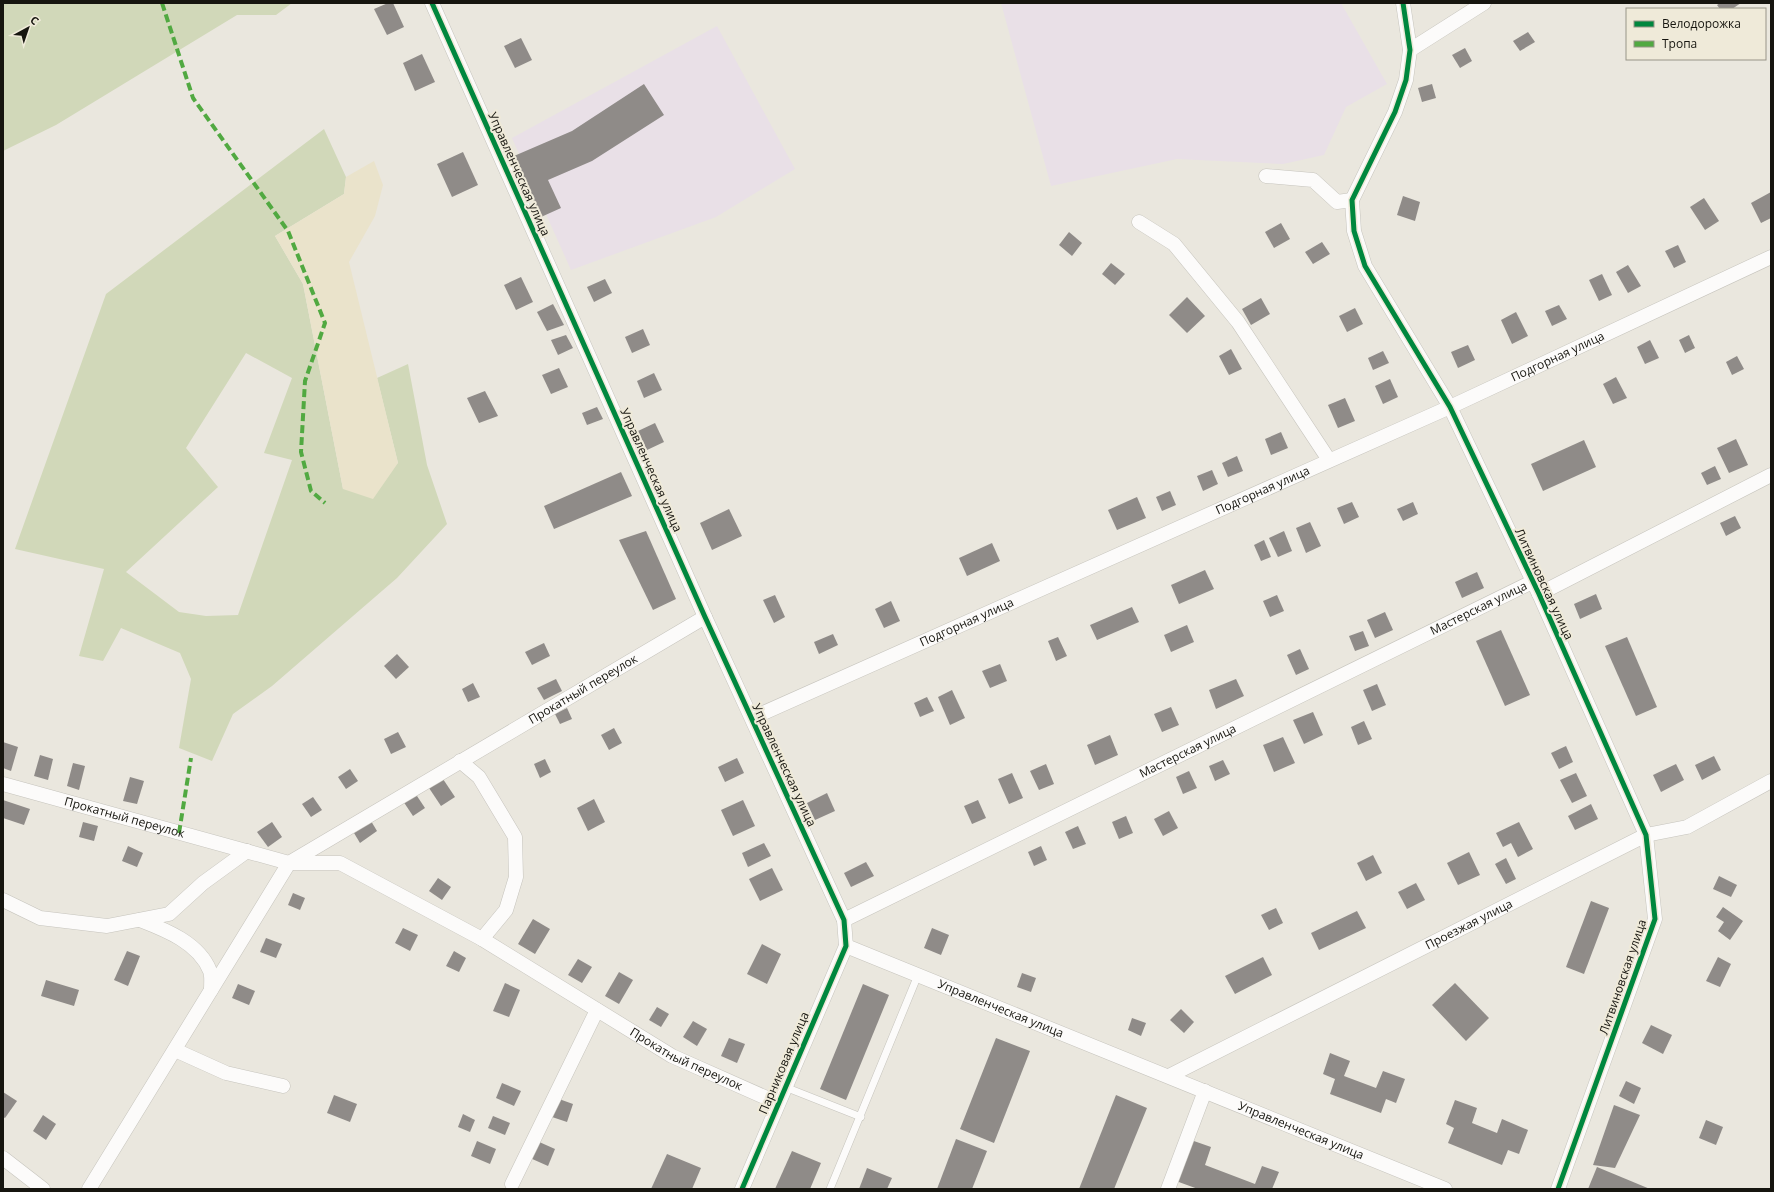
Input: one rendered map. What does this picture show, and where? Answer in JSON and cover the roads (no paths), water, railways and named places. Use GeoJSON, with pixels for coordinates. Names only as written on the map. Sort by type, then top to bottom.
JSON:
{"type":"FeatureCollection","features":[{"type":"Feature","properties":{"kind":"street","name":"Управленческая улица"},"geometry":{"type":"LineString","coordinates":[[432,3],[705,617],[844,920],[846,946],[1444,1189]]}},
{"type":"Feature","properties":{"kind":"street","name":"Литвиновская улица"},"geometry":{"type":"LineString","coordinates":[[1403,3],[1410,50],[1406,80],[1395,112],[1352,200],[1354,232],[1366,266],[1450,407],[1535,588],[1646,835],[1654,919],[1558,1189]]}},
{"type":"Feature","properties":{"kind":"street"},"geometry":{"type":"LineString","coordinates":[[1410,50],[1484,3]]}},
{"type":"Feature","properties":{"kind":"street"},"geometry":{"type":"LineString","coordinates":[[1266,176],[1313,180],[1337,202],[1352,200]]}},
{"type":"Feature","properties":{"kind":"street"},"geometry":{"type":"LineString","coordinates":[[1139,222],[1174,244],[1238,322],[1329,460]]}},
{"type":"Feature","properties":{"kind":"street","name":"Подгорная улица"},"geometry":{"type":"LineString","coordinates":[[752,718],[1450,407],[1771,257]]}},
{"type":"Feature","properties":{"kind":"street","name":"Мастерская улица"},"geometry":{"type":"LineString","coordinates":[[844,920],[1771,475]]}},
{"type":"Feature","properties":{"kind":"street","name":"Прокатный переулок"},"geometry":{"type":"LineString","coordinates":[[89,1189],[290,862],[705,617]]}},
{"type":"Feature","properties":{"kind":"street"},"geometry":{"type":"LineString","coordinates":[[460,761],[479,777],[515,837],[516,877],[506,910],[482,939]]}},
{"type":"Feature","properties":{"kind":"street","name":"Проезжая улица"},"geometry":{"type":"LineString","coordinates":[[1168,1076],[1646,835],[1687,827],[1771,781]]}},
{"type":"Feature","properties":{"kind":"street","name":"Прокатный переулок"},"geometry":{"type":"LineString","coordinates":[[3,784],[290,862],[340,863],[482,939],[672,1056],[778,1103]]}},
{"type":"Feature","properties":{"kind":"street"},"geometry":{"type":"LineString","coordinates":[[3,900],[40,918],[107,926],[169,914],[203,882],[247,851]]}},
{"type":"Feature","properties":{"kind":"street"},"geometry":{"type":"LineString","coordinates":[[139,920],[158,927],[185,941],[201,958],[210,972],[211,990]]}},
{"type":"Feature","properties":{"kind":"street","name":"Парниковая улица"},"geometry":{"type":"LineString","coordinates":[[742,1189],[846,946]]}},
{"type":"Feature","properties":{"kind":"street"},"geometry":{"type":"LineString","coordinates":[[512,1184],[597,1010]]}},
{"type":"Feature","properties":{"kind":"street"},"geometry":{"type":"LineString","coordinates":[[175,1050],[226,1073],[283,1086]]}},
{"type":"Feature","properties":{"kind":"street"},"geometry":{"type":"LineString","coordinates":[[1168,1189],[1205,1091]]}},
{"type":"Feature","properties":{"kind":"street"},"geometry":{"type":"LineString","coordinates":[[3,1158],[43,1189]]}},
{"type":"Feature","properties":{"kind":"lane"},"geometry":{"type":"LineString","coordinates":[[830,1189],[861,1117],[918,975]]}},
{"type":"Feature","properties":{"kind":"lane"},"geometry":{"type":"LineString","coordinates":[[785,1087],[861,1117]]}}]}
